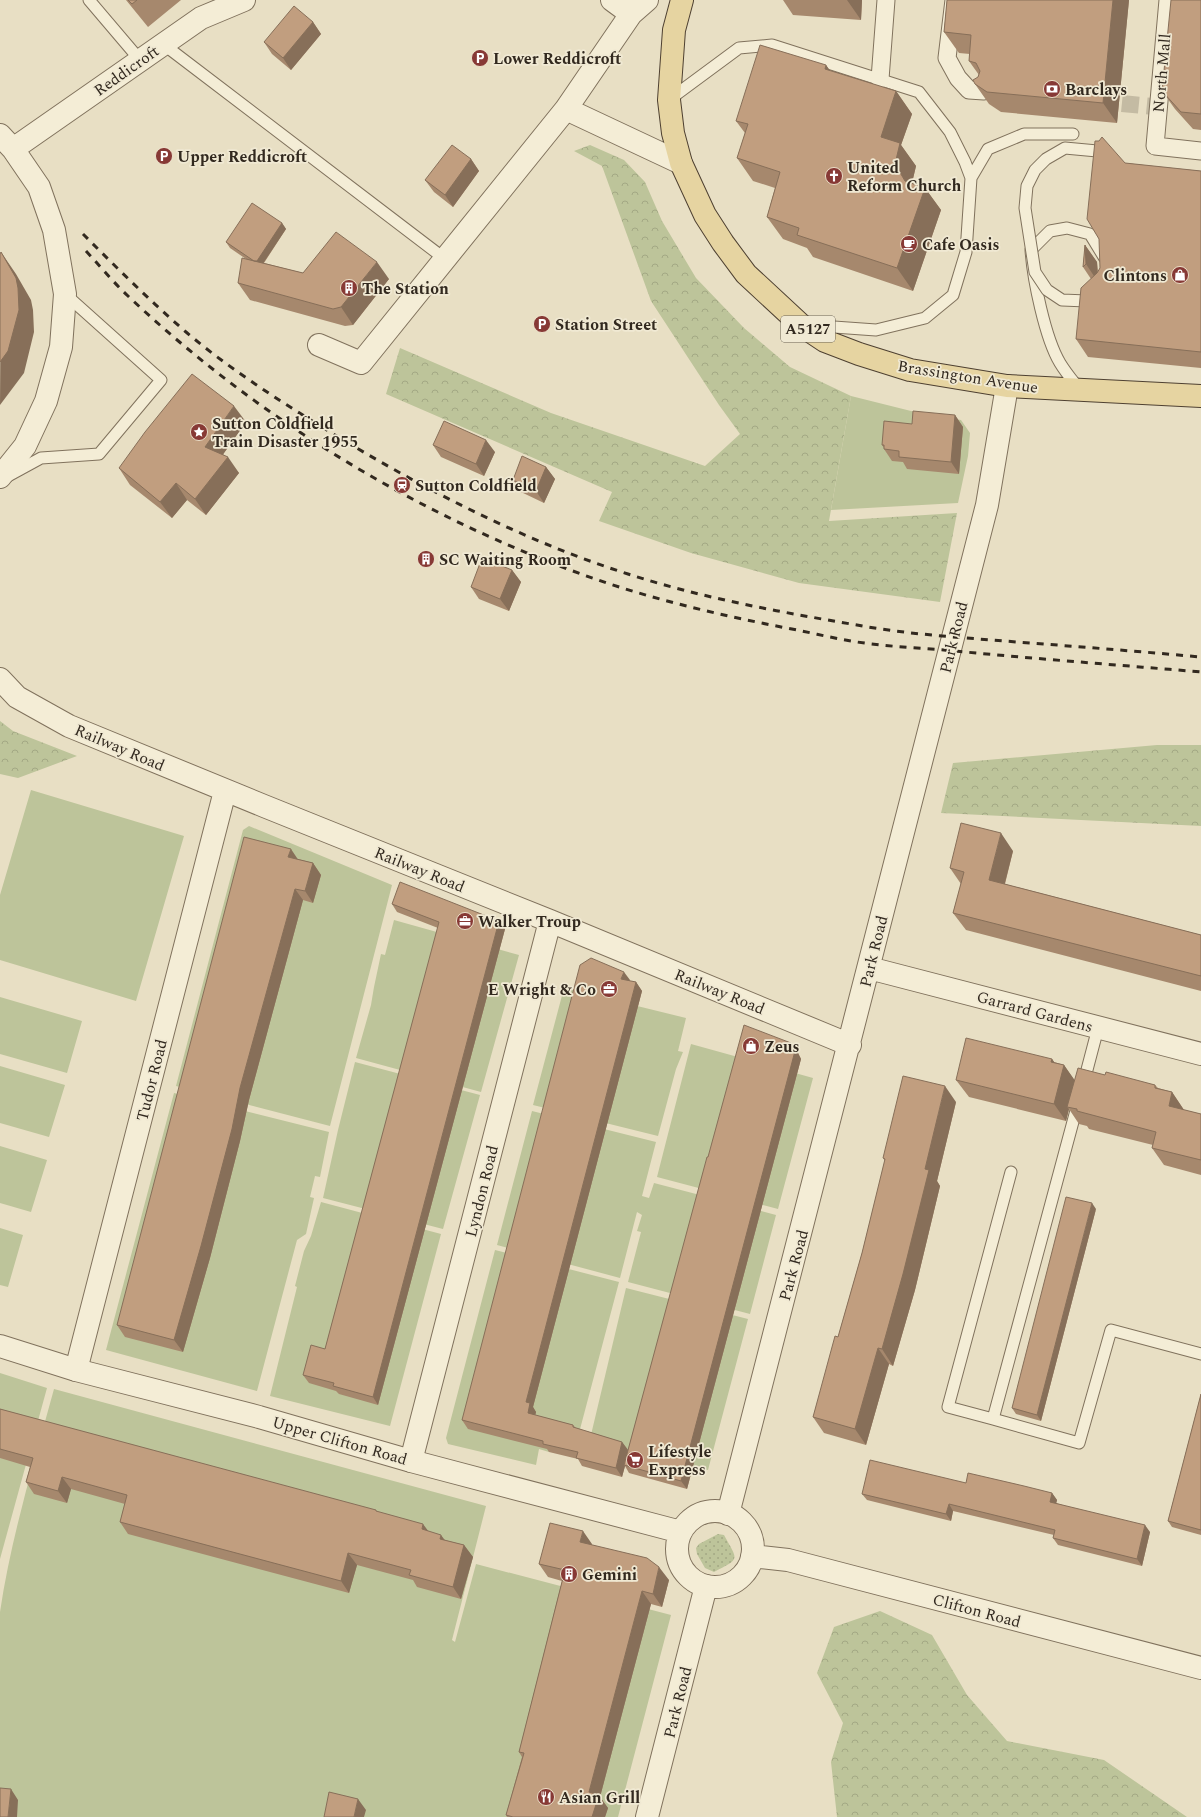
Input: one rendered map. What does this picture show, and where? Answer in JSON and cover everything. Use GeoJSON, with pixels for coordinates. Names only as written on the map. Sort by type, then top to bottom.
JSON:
{"type":"FeatureCollection","features":[{"type":"Feature","properties":{"kind":"main road","name":"Brassington Avenue"},"geometry":{"type":"LineString","coordinates":[[682,0],[674,30],[669,100],[673,133],[681,163],[705,215],[723,243],[746,274],[801,325],[825,341],[859,354],[910,370],[1007,386],[1080,391],[1201,396]]}},
{"type":"Feature","properties":{"kind":"street","name":"Reddicroft"},"geometry":{"type":"LineString","coordinates":[[7,142],[140,60],[201,18],[244,0]]}},
{"type":"Feature","properties":{"kind":"street"},"geometry":{"type":"LineString","coordinates":[[319,345],[361,363],[566,109],[639,7],[612,0]]}},
{"type":"Feature","properties":{"kind":"street"},"geometry":{"type":"LineString","coordinates":[[880,79],[886,0]]}},
{"type":"Feature","properties":{"kind":"street"},"geometry":{"type":"LineString","coordinates":[[954,0],[947,58],[958,78],[969,90],[984,91]]}},
{"type":"Feature","properties":{"kind":"street","name":"North Mall"},"geometry":{"type":"LineString","coordinates":[[1168,0],[1154,146],[1201,151]]}},
{"type":"Feature","properties":{"kind":"street"},"geometry":{"type":"LineString","coordinates":[[566,109],[681,163]]}},
{"type":"Feature","properties":{"kind":"street"},"geometry":{"type":"LineString","coordinates":[[0,479],[25,446],[46,401],[61,347],[65,294],[54,230],[39,187],[7,142]]}},
{"type":"Feature","properties":{"kind":"street","name":"Park Road"},"geometry":{"type":"LineString","coordinates":[[728,1514],[850,1045],[987,505],[1007,386]]}},
{"type":"Feature","properties":{"kind":"street","name":"Railway Road"},"geometry":{"type":"LineString","coordinates":[[0,679],[18,697],[69,726],[225,791],[550,921],[850,1045]]}},
{"type":"Feature","properties":{"kind":"street","name":"Tudor Road"},"geometry":{"type":"LineString","coordinates":[[76,1370],[225,791]]}},
{"type":"Feature","properties":{"kind":"street","name":"Lyndon Road"},"geometry":{"type":"LineString","coordinates":[[411,1461],[550,921]]}},
{"type":"Feature","properties":{"kind":"street","name":"Garrard Gardens"},"geometry":{"type":"LineString","coordinates":[[869,968],[1201,1054]]}},
{"type":"Feature","properties":{"kind":"street","name":"Upper Clifton Road"},"geometry":{"type":"LineString","coordinates":[[0,1346],[76,1370],[259,1417],[411,1461],[681,1532]]}},
{"type":"Feature","properties":{"kind":"street"},"geometry":{"type":"LineString","coordinates":[[716,1511],[728,1514],[740,1521],[748,1531],[752,1544],[752,1556],[748,1568],[738,1580],[724,1586],[706,1586],[694,1581],[685,1573],[677,1549],[681,1532],[688,1522],[698,1515],[716,1511]]}},
{"type":"Feature","properties":{"kind":"street","name":"Clifton Road"},"geometry":{"type":"LineString","coordinates":[[752,1556],[788,1560],[1201,1668]]}},
{"type":"Feature","properties":{"kind":"street","name":"Park Road"},"geometry":{"type":"LineString","coordinates":[[647,1817],[706,1586]]}},
{"type":"Feature","properties":{"kind":"lane"},"geometry":{"type":"LineString","coordinates":[[89,0],[140,60]]}},
{"type":"Feature","properties":{"kind":"lane"},"geometry":{"type":"LineString","coordinates":[[163,44],[445,259]]}},
{"type":"Feature","properties":{"kind":"lane"},"geometry":{"type":"LineString","coordinates":[[669,100],[739,48],[772,45],[920,92],[950,132],[971,178],[966,252],[954,295],[925,318],[876,330],[801,325]]}},
{"type":"Feature","properties":{"kind":"lane"},"geometry":{"type":"LineString","coordinates":[[971,178],[988,149],[1024,134],[1073,134]]}},
{"type":"Feature","properties":{"kind":"lane"},"geometry":{"type":"LineString","coordinates":[[1100,289],[1087,301],[1062,300],[1047,290],[1035,272],[1025,208],[1027,186],[1035,170],[1046,159],[1065,148],[1108,152]]}},
{"type":"Feature","properties":{"kind":"lane"},"geometry":{"type":"LineString","coordinates":[[1080,391],[1060,362],[1050,340],[1033,270],[1031,250],[1050,232],[1067,228],[1090,234],[1104,257],[1105,271]]}},
{"type":"Feature","properties":{"kind":"lane"},"geometry":{"type":"LineString","coordinates":[[0,479],[41,458],[100,454],[161,380],[65,294]]}},
{"type":"Feature","properties":{"kind":"lane"},"geometry":{"type":"LineString","coordinates":[[1175,395],[1201,402]]}},
{"type":"Feature","properties":{"kind":"lane"},"geometry":{"type":"LineString","coordinates":[[992,1419],[1098,1028]]}},
{"type":"Feature","properties":{"kind":"lane"},"geometry":{"type":"LineString","coordinates":[[1011,1172],[948,1407],[1079,1443],[1111,1330],[1201,1354]]}},
{"type":"Feature","properties":{"kind":"green space"},"geometry":{"type":"Polygon","coordinates":[[[590,145],[624,160],[645,182],[662,221],[696,278],[744,328],[790,367],[851,396],[829,521],[957,513],[940,602],[799,583],[691,553],[599,521],[612,492],[386,394],[400,348],[551,413],[705,466],[740,434],[719,405],[651,301],[602,166],[574,151],[590,145]]]}},
{"type":"Feature","properties":{"kind":"green space"},"geometry":{"type":"Polygon","coordinates":[[[851,396],[915,412],[961,420],[970,433],[968,456],[958,503],[831,510],[851,396]]]}},
{"type":"Feature","properties":{"kind":"green space"},"geometry":{"type":"Polygon","coordinates":[[[0,721],[13,731],[77,756],[18,778],[0,774],[0,721]]]}},
{"type":"Feature","properties":{"kind":"green space"},"geometry":{"type":"Polygon","coordinates":[[[1157,745],[1201,745],[1201,826],[941,813],[953,763],[1157,745]]]}},
{"type":"Feature","properties":{"kind":"green space"},"geometry":{"type":"Polygon","coordinates":[[[31,790],[184,836],[136,1001],[0,960],[0,895],[31,790]]]}},
{"type":"Feature","properties":{"kind":"green space"},"geometry":{"type":"Polygon","coordinates":[[[249,826],[392,885],[330,1126],[176,1086],[243,830],[249,826]]]}},
{"type":"Feature","properties":{"kind":"green space"},"geometry":{"type":"Polygon","coordinates":[[[394,920],[519,955],[481,1092],[356,1058],[371,1005],[381,954],[385,955],[394,920]]]}},
{"type":"Feature","properties":{"kind":"green space"},"geometry":{"type":"Polygon","coordinates":[[[564,988],[686,1018],[678,1051],[683,1052],[676,1069],[658,1136],[533,1105],[564,988]]]}},
{"type":"Feature","properties":{"kind":"green space"},"geometry":{"type":"Polygon","coordinates":[[[0,997],[82,1021],[67,1073],[0,1054],[0,997]]]}},
{"type":"Feature","properties":{"kind":"green space"},"geometry":{"type":"Polygon","coordinates":[[[691,1044],[813,1078],[778,1209],[657,1177],[691,1044]]]}},
{"type":"Feature","properties":{"kind":"green space"},"geometry":{"type":"Polygon","coordinates":[[[355,1062],[480,1095],[443,1229],[323,1198],[355,1062]]]}},
{"type":"Feature","properties":{"kind":"green space"},"geometry":{"type":"Polygon","coordinates":[[[0,1066],[65,1085],[49,1137],[0,1123],[0,1066]]]}},
{"type":"Feature","properties":{"kind":"green space"},"geometry":{"type":"Polygon","coordinates":[[[174,1093],[329,1132],[320,1177],[315,1176],[310,1197],[314,1198],[306,1234],[297,1240],[257,1391],[106,1350],[174,1093]]]}},
{"type":"Feature","properties":{"kind":"green space"},"geometry":{"type":"Polygon","coordinates":[[[532,1111],[656,1142],[642,1196],[649,1198],[654,1183],[776,1215],[750,1314],[628,1282],[641,1232],[637,1231],[642,1215],[637,1212],[620,1278],[497,1245],[532,1111]]]}},
{"type":"Feature","properties":{"kind":"green space"},"geometry":{"type":"Polygon","coordinates":[[[0,1146],[47,1160],[31,1212],[0,1203],[0,1146]]]}},
{"type":"Feature","properties":{"kind":"green space"},"geometry":{"type":"Polygon","coordinates":[[[321,1202],[441,1234],[390,1426],[270,1396],[297,1287],[295,1286],[304,1251],[311,1236],[321,1202]]]}},
{"type":"Feature","properties":{"kind":"green space"},"geometry":{"type":"Polygon","coordinates":[[[0,1228],[23,1235],[8,1287],[0,1285],[0,1228]]]}},
{"type":"Feature","properties":{"kind":"green space"},"geometry":{"type":"Polygon","coordinates":[[[495,1250],[619,1282],[579,1433],[551,1445],[549,1452],[539,1449],[536,1465],[448,1444],[446,1438],[495,1250]]]}},
{"type":"Feature","properties":{"kind":"green space"},"geometry":{"type":"Polygon","coordinates":[[[626,1288],[748,1319],[708,1470],[590,1439],[626,1288]]]}},
{"type":"Feature","properties":{"kind":"green space"},"geometry":{"type":"Polygon","coordinates":[[[0,1373],[47,1388],[0,1559],[0,1373]]]}},
{"type":"Feature","properties":{"kind":"green space"},"geometry":{"type":"Polygon","coordinates":[[[54,1389],[486,1506],[452,1640],[455,1642],[476,1564],[671,1615],[618,1817],[0,1817],[0,1612],[10,1556],[54,1389]]]}},
{"type":"Feature","properties":{"kind":"green space"},"geometry":{"type":"Polygon","coordinates":[[[718,1534],[724,1535],[734,1554],[734,1558],[729,1564],[714,1572],[705,1568],[697,1554],[696,1548],[699,1544],[718,1534]]]}},
{"type":"Feature","properties":{"kind":"green space"},"geometry":{"type":"Polygon","coordinates":[[[880,1611],[932,1635],[967,1695],[1007,1741],[1104,1760],[1187,1817],[837,1817],[831,1762],[843,1723],[817,1673],[834,1627],[880,1611]]]}},
{"type":"Feature","properties":{"kind":"building"},"geometry":{"type":"Polygon","coordinates":[[[128,0],[137,0],[132,4],[128,0]]]}},
{"type":"Feature","properties":{"kind":"building"},"geometry":{"type":"Polygon","coordinates":[[[947,0],[1113,0],[1103,103],[987,92],[975,84],[973,80],[978,77],[980,71],[976,63],[969,61],[971,35],[944,32],[947,0]]]}},
{"type":"Feature","properties":{"kind":"building"},"geometry":{"type":"Polygon","coordinates":[[[1171,0],[1201,0],[1201,114],[1181,112],[1162,91],[1171,0]]]}},
{"type":"Feature","properties":{"kind":"building"},"geometry":{"type":"Polygon","coordinates":[[[294,6],[313,22],[283,58],[264,42],[294,6]]]}},
{"type":"Feature","properties":{"kind":"building","name":"United Reform Church"},"geometry":{"type":"Polygon","coordinates":[[[760,45],[826,65],[825,69],[896,91],[881,137],[900,143],[895,164],[905,181],[925,188],[897,268],[797,235],[799,228],[767,217],[780,172],[737,158],[748,124],[736,121],[760,45]]]}},
{"type":"Feature","properties":{"kind":"building"},"geometry":{"type":"Polygon","coordinates":[[[1102,137],[1125,163],[1201,171],[1201,352],[1076,339],[1081,288],[1097,273],[1100,268],[1099,239],[1087,219],[1095,141],[1099,141],[1102,137]]]}},
{"type":"Feature","properties":{"kind":"building"},"geometry":{"type":"Polygon","coordinates":[[[452,145],[471,159],[445,195],[425,180],[452,145]]]}},
{"type":"Feature","properties":{"kind":"building"},"geometry":{"type":"Polygon","coordinates":[[[252,203],[282,223],[257,261],[254,261],[226,242],[252,203]]]}},
{"type":"Feature","properties":{"kind":"building"},"geometry":{"type":"Polygon","coordinates":[[[336,232],[377,262],[341,307],[333,309],[238,283],[242,258],[303,273],[336,232]]]}},
{"type":"Feature","properties":{"kind":"building"},"geometry":{"type":"Polygon","coordinates":[[[1085,245],[1086,264],[1083,267],[1085,245]]]}},
{"type":"Feature","properties":{"kind":"building"},"geometry":{"type":"Polygon","coordinates":[[[1,252],[16,278],[19,310],[8,351],[0,362],[0,254],[1,252]]]}},
{"type":"Feature","properties":{"kind":"building"},"geometry":{"type":"Polygon","coordinates":[[[192,374],[234,406],[205,447],[228,457],[195,499],[176,483],[160,502],[119,468],[145,432],[192,374]]]}},
{"type":"Feature","properties":{"kind":"building"},"geometry":{"type":"Polygon","coordinates":[[[913,411],[955,415],[951,462],[899,457],[899,451],[884,449],[884,445],[882,445],[884,421],[912,424],[913,411]]]}},
{"type":"Feature","properties":{"kind":"building"},"geometry":{"type":"Polygon","coordinates":[[[444,421],[486,440],[476,464],[433,445],[444,421]]]}},
{"type":"Feature","properties":{"kind":"building"},"geometry":{"type":"Polygon","coordinates":[[[522,456],[546,467],[536,491],[513,480],[522,456]]]}},
{"type":"Feature","properties":{"kind":"building"},"geometry":{"type":"Polygon","coordinates":[[[482,558],[512,570],[500,599],[471,587],[482,558]]]}},
{"type":"Feature","properties":{"kind":"building"},"geometry":{"type":"Polygon","coordinates":[[[961,823],[1001,833],[989,880],[1201,935],[1201,976],[953,913],[964,872],[950,868],[961,823]]]}},
{"type":"Feature","properties":{"kind":"building"},"geometry":{"type":"Polygon","coordinates":[[[244,837],[291,849],[288,857],[313,863],[305,891],[295,889],[240,1088],[232,1129],[201,1246],[174,1340],[117,1325],[244,837]]]}},
{"type":"Feature","properties":{"kind":"building"},"geometry":{"type":"Polygon","coordinates":[[[400,882],[499,921],[373,1397],[333,1386],[334,1383],[303,1375],[311,1345],[325,1349],[439,922],[392,904],[400,882]]]}},
{"type":"Feature","properties":{"kind":"building"},"geometry":{"type":"Polygon","coordinates":[[[591,958],[624,972],[621,979],[636,982],[526,1402],[530,1403],[528,1413],[573,1425],[573,1427],[622,1442],[616,1468],[576,1458],[578,1452],[543,1444],[543,1441],[462,1420],[580,965],[591,958]]]}},
{"type":"Feature","properties":{"kind":"building"},"geometry":{"type":"Polygon","coordinates":[[[744,1025],[791,1043],[795,1051],[681,1481],[624,1465],[744,1025]]]}},
{"type":"Feature","properties":{"kind":"building"},"geometry":{"type":"Polygon","coordinates":[[[966,1038],[1052,1059],[1051,1062],[1064,1065],[1054,1104],[956,1080],[966,1038]]]}},
{"type":"Feature","properties":{"kind":"building"},"geometry":{"type":"Polygon","coordinates":[[[1078,1068],[1105,1075],[1106,1072],[1155,1085],[1155,1088],[1172,1092],[1169,1106],[1201,1114],[1201,1160],[1152,1148],[1156,1132],[1067,1107],[1078,1068]]]}},
{"type":"Feature","properties":{"kind":"building"},"geometry":{"type":"Polygon","coordinates":[[[903,1076],[945,1086],[925,1169],[929,1170],[903,1274],[882,1349],[878,1348],[855,1429],[813,1417],[835,1336],[838,1337],[862,1253],[903,1076]]]}},
{"type":"Feature","properties":{"kind":"building"},"geometry":{"type":"Polygon","coordinates":[[[1066,1197],[1092,1203],[1037,1415],[1012,1408],[1066,1197]]]}},
{"type":"Feature","properties":{"kind":"building"},"geometry":{"type":"Polygon","coordinates":[[[1201,1394],[1201,1530],[1168,1521],[1201,1394]]]}},
{"type":"Feature","properties":{"kind":"building"},"geometry":{"type":"Polygon","coordinates":[[[0,1409],[423,1524],[422,1529],[441,1535],[440,1539],[464,1545],[453,1587],[409,1575],[411,1570],[348,1553],[341,1581],[120,1522],[127,1495],[62,1477],[58,1491],[26,1482],[33,1458],[0,1449],[0,1409]]]}},
{"type":"Feature","properties":{"kind":"building"},"geometry":{"type":"Polygon","coordinates":[[[870,1460],[966,1483],[968,1473],[1024,1486],[1052,1493],[1050,1502],[1145,1525],[1137,1559],[1053,1538],[1055,1530],[949,1504],[946,1514],[862,1494],[870,1460]]]}},
{"type":"Feature","properties":{"kind":"building"},"geometry":{"type":"Polygon","coordinates":[[[550,1523],[583,1531],[580,1542],[647,1558],[659,1567],[653,1594],[642,1591],[589,1792],[599,1795],[592,1817],[513,1817],[506,1815],[524,1753],[519,1752],[565,1570],[539,1564],[550,1523]]]}},
{"type":"Feature","properties":{"kind":"building"},"geometry":{"type":"Polygon","coordinates":[[[0,1788],[11,1789],[8,1817],[0,1817],[0,1788]]]}},
{"type":"Feature","properties":{"kind":"building"},"geometry":{"type":"Polygon","coordinates":[[[329,1792],[358,1799],[354,1817],[324,1817],[329,1792]]]}},
{"type":"Feature","properties":{"kind":"tunnel"},"geometry":{"type":"LineString","coordinates":[[1097,101],[1158,107]]}},
{"type":"Feature","properties":{"kind":"railway"},"geometry":{"type":"LineString","coordinates":[[83,234],[146,296],[201,345],[283,403],[429,489],[507,527],[587,560],[656,583],[713,597],[799,615],[875,628],[949,637],[1201,657]]}},
{"type":"Feature","properties":{"kind":"railway"},"geometry":{"type":"LineString","coordinates":[[86,251],[122,291],[176,339],[226,380],[279,418],[333,453],[389,486],[446,516],[505,544],[565,568],[622,588],[680,604],[738,618],[850,641],[869,644],[1201,672]]}},
{"type":"Feature","properties":{"kind":"place","name":"Lower Reddicroft"},"geometry":{"type":"Point","coordinates":[480,58]}},
{"type":"Feature","properties":{"kind":"place","name":"Barclays"},"geometry":{"type":"Point","coordinates":[1052,89]}},
{"type":"Feature","properties":{"kind":"place","name":"Upper Reddicroft"},"geometry":{"type":"Point","coordinates":[164,156]}},
{"type":"Feature","properties":{"kind":"place","name":"United Reform Church"},"geometry":{"type":"Point","coordinates":[834,176]}},
{"type":"Feature","properties":{"kind":"place","name":"Cafe Oasis"},"geometry":{"type":"Point","coordinates":[909,244]}},
{"type":"Feature","properties":{"kind":"place","name":"Clintons"},"geometry":{"type":"Point","coordinates":[1180,275]}},
{"type":"Feature","properties":{"kind":"place","name":"The Station"},"geometry":{"type":"Point","coordinates":[349,288]}},
{"type":"Feature","properties":{"kind":"place","name":"Station Street"},"geometry":{"type":"Point","coordinates":[542,324]}},
{"type":"Feature","properties":{"kind":"place","name":"Sutton Coldfield Train Disaster 1955"},"geometry":{"type":"Point","coordinates":[199,432]}},
{"type":"Feature","properties":{"kind":"place","name":"Sutton Coldfield"},"geometry":{"type":"Point","coordinates":[402,485]}},
{"type":"Feature","properties":{"kind":"place","name":"SC Waiting Room"},"geometry":{"type":"Point","coordinates":[426,559]}},
{"type":"Feature","properties":{"kind":"place","name":"Walker Troup"},"geometry":{"type":"Point","coordinates":[465,921]}},
{"type":"Feature","properties":{"kind":"place","name":"E Wright & Co"},"geometry":{"type":"Point","coordinates":[609,989]}},
{"type":"Feature","properties":{"kind":"place","name":"Zeus"},"geometry":{"type":"Point","coordinates":[751,1046]}},
{"type":"Feature","properties":{"kind":"place","name":"Lifestyle Express"},"geometry":{"type":"Point","coordinates":[635,1460]}},
{"type":"Feature","properties":{"kind":"place","name":"Gemini"},"geometry":{"type":"Point","coordinates":[569,1574]}},
{"type":"Feature","properties":{"kind":"place","name":"Asian Grill"},"geometry":{"type":"Point","coordinates":[546,1797]}}]}
